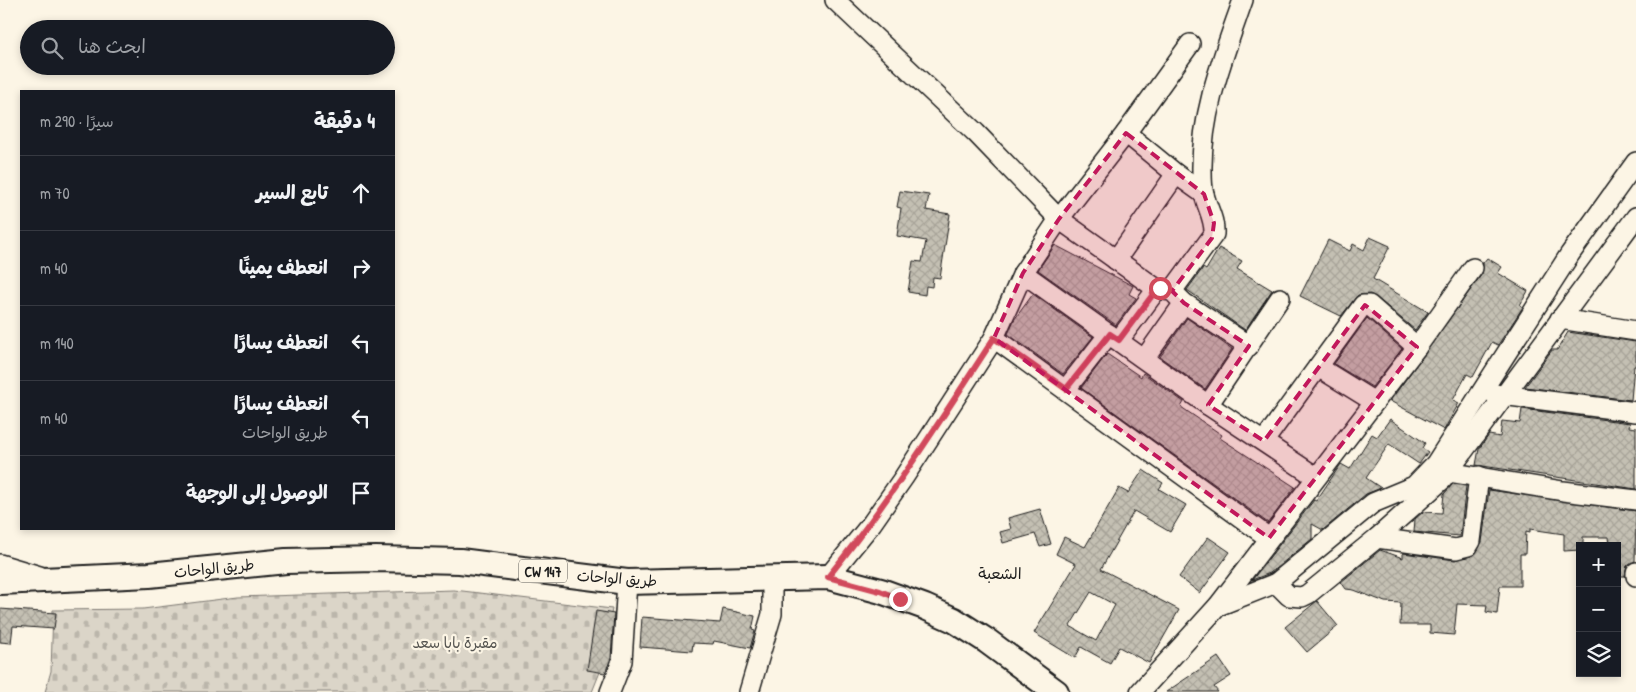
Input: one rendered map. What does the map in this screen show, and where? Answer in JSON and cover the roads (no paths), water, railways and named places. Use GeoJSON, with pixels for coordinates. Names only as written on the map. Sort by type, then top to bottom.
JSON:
{"type":"FeatureCollection","features":[{"type":"Feature","properties":{"kind":"main road","name":"طريق الواحات"},"geometry":{"type":"LineString","coordinates":[[0,582],[149,574],[286,561],[376,559],[460,561],[627,582],[772,580],[828,577],[880,591],[925,607],[954,620],[987,641],[1056,692]]}},
{"type":"Feature","properties":{"kind":"street"},"geometry":{"type":"LineString","coordinates":[[835,0],[962,120],[1059,219],[1116,260],[1171,294],[1248,346]]}},
{"type":"Feature","properties":{"kind":"street"},"geometry":{"type":"LineString","coordinates":[[1145,358],[1171,294],[1214,234],[1214,222],[1204,194],[1203,154],[1210,101],[1244,0]]}},
{"type":"Feature","properties":{"kind":"street"},"geometry":{"type":"LineString","coordinates":[[828,577],[872,523],[904,477],[994,338],[1023,273],[1059,219],[1126,133],[1190,44]]}},
{"type":"Feature","properties":{"kind":"street"},"geometry":{"type":"LineString","coordinates":[[1126,133],[1204,194]]}},
{"type":"Feature","properties":{"kind":"street"},"geometry":{"type":"LineString","coordinates":[[1218,606],[1276,583],[1373,503],[1414,486],[1436,462],[1591,225],[1636,162]]}},
{"type":"Feature","properties":{"kind":"street"},"geometry":{"type":"LineString","coordinates":[[1116,260],[1176,174]]}},
{"type":"Feature","properties":{"kind":"street"},"geometry":{"type":"LineString","coordinates":[[1276,583],[1289,596],[1302,597],[1377,538],[1448,472],[1636,217]]}},
{"type":"Feature","properties":{"kind":"street"},"geometry":{"type":"LineString","coordinates":[[1591,225],[1616,243]]}},
{"type":"Feature","properties":{"kind":"street"},"geometry":{"type":"LineString","coordinates":[[1140,692],[1218,606],[1373,401],[1417,347],[1473,268]]}},
{"type":"Feature","properties":{"kind":"street"},"geometry":{"type":"LineString","coordinates":[[1023,273],[1145,358],[1208,405],[1316,476]]}},
{"type":"Feature","properties":{"kind":"street"},"geometry":{"type":"LineString","coordinates":[[1066,389],[1114,337],[1171,294]]}},
{"type":"Feature","properties":{"kind":"street"},"geometry":{"type":"LineString","coordinates":[[1208,405],[1280,298]]}},
{"type":"Feature","properties":{"kind":"street"},"geometry":{"type":"LineString","coordinates":[[1264,441],[1363,305],[1369,305],[1417,347]]}},
{"type":"Feature","properties":{"kind":"street"},"geometry":{"type":"LineString","coordinates":[[1560,319],[1636,331]]}},
{"type":"Feature","properties":{"kind":"street"},"geometry":{"type":"LineString","coordinates":[[994,338],[1269,538]]}},
{"type":"Feature","properties":{"kind":"street"},"geometry":{"type":"LineString","coordinates":[[1318,367],[1373,401]]}},
{"type":"Feature","properties":{"kind":"street"},"geometry":{"type":"LineString","coordinates":[[1480,392],[1635,406]]}},
{"type":"Feature","properties":{"kind":"street"},"geometry":{"type":"LineString","coordinates":[[1448,472],[1564,491],[1636,500]]}},
{"type":"Feature","properties":{"kind":"street"},"geometry":{"type":"LineString","coordinates":[[1377,538],[1456,549],[1468,546],[1471,541],[1479,476]]}},
{"type":"Feature","properties":{"kind":"street"},"geometry":{"type":"LineString","coordinates":[[0,564],[47,578]]}},
{"type":"Feature","properties":{"kind":"street"},"geometry":{"type":"LineString","coordinates":[[749,692],[772,614],[772,580]]}},
{"type":"Feature","properties":{"kind":"street"},"geometry":{"type":"LineString","coordinates":[[610,692],[622,661],[627,582]]}},
{"type":"Feature","properties":{"kind":"district","name":"الشعبة"},"geometry":{"type":"Point","coordinates":[1000,573]}},
{"type":"Feature","properties":{"kind":"park label","name":"مقبرة بابا سعد"},"geometry":{"type":"Point","coordinates":[455,642]}}]}
